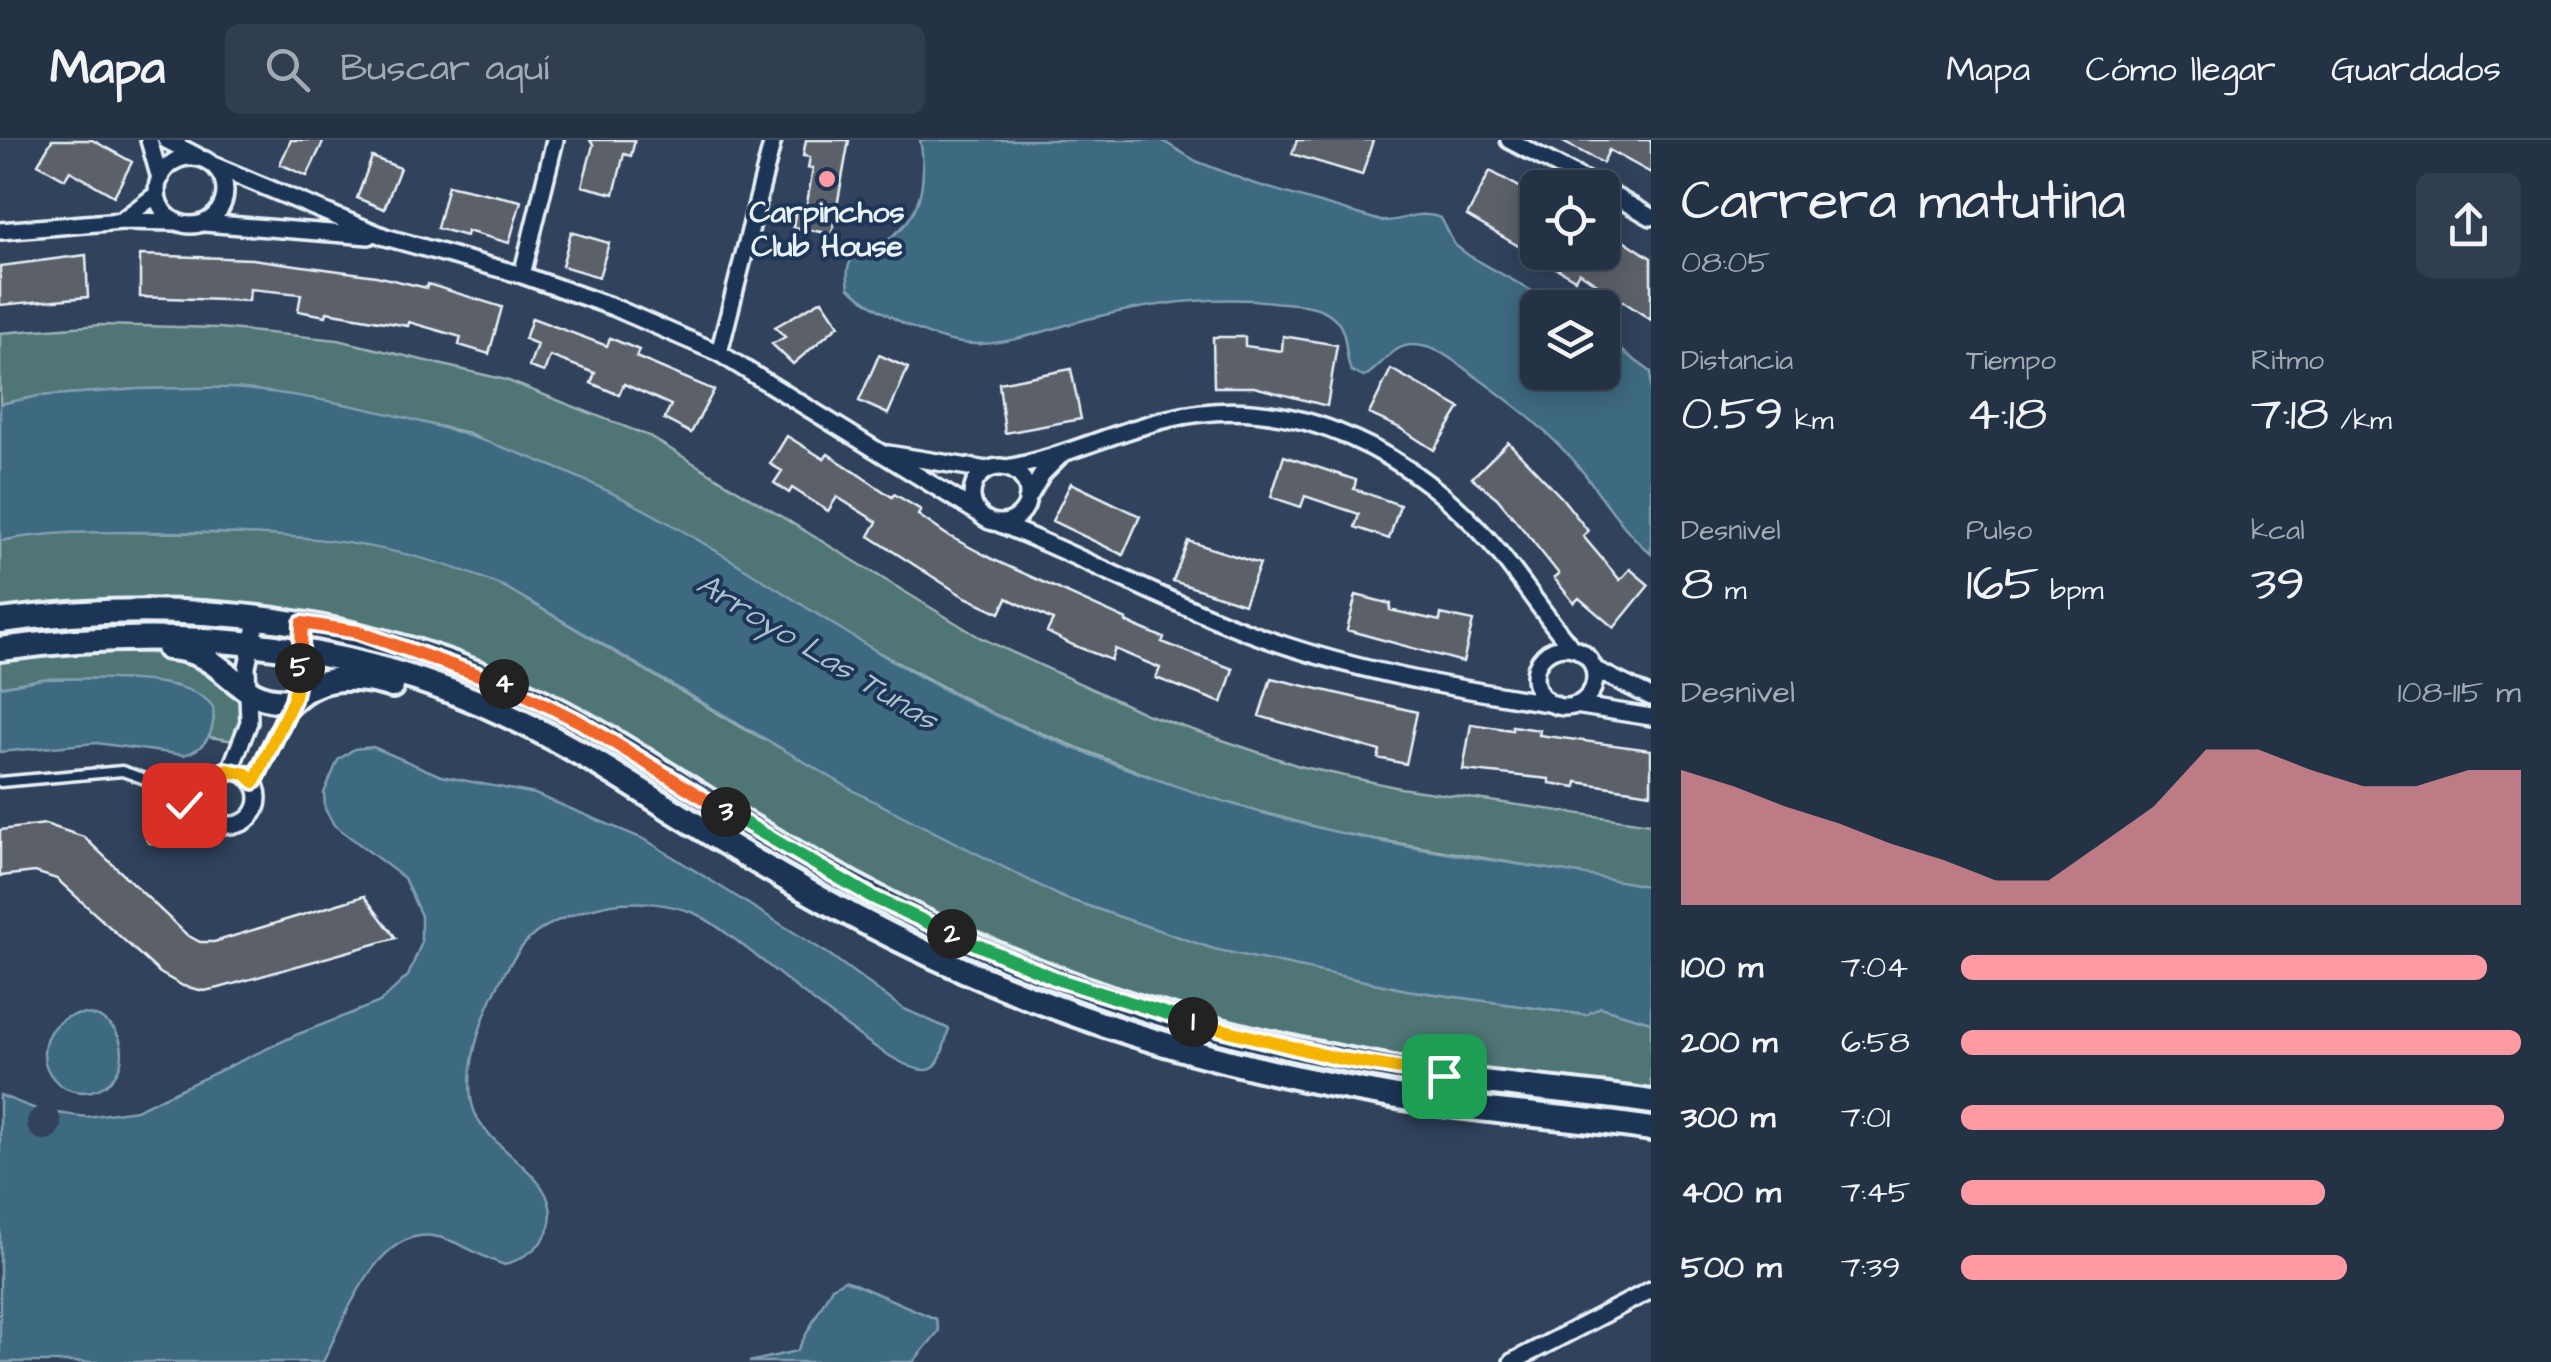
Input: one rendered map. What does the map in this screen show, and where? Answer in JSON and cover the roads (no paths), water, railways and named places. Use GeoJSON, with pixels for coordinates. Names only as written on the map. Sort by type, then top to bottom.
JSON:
{"type":"FeatureCollection","features":[{"type":"Feature","properties":{"kind":"street"},"geometry":{"type":"LineString","coordinates":[[148,140],[167,215],[176,222]]}},
{"type":"Feature","properties":{"kind":"street"},"geometry":{"type":"LineString","coordinates":[[166,140],[206,162],[384,237],[522,275],[613,307],[718,354],[980,514],[1251,634],[1418,680],[1651,718]]}},
{"type":"Feature","properties":{"kind":"street"},"geometry":{"type":"LineString","coordinates":[[522,275],[556,140]]}},
{"type":"Feature","properties":{"kind":"street"},"geometry":{"type":"LineString","coordinates":[[718,354],[773,140]]}},
{"type":"Feature","properties":{"kind":"street"},"geometry":{"type":"LineString","coordinates":[[1509,140],[1566,170]]}},
{"type":"Feature","properties":{"kind":"street"},"geometry":{"type":"LineString","coordinates":[[120,221],[181,159],[206,162],[225,184],[221,208],[204,223]]}},
{"type":"Feature","properties":{"kind":"street"},"geometry":{"type":"LineString","coordinates":[[1620,199],[1651,217]]}},
{"type":"Feature","properties":{"kind":"street"},"geometry":{"type":"LineString","coordinates":[[0,231],[120,221],[204,223],[384,237]]}},
{"type":"Feature","properties":{"kind":"street"},"geometry":{"type":"LineString","coordinates":[[879,452],[987,470],[1062,454],[1169,418],[1275,414],[1309,422],[1390,456],[1433,484],[1498,551],[1542,613],[1572,648],[1586,655],[1594,670],[1593,687],[1575,705]]}},
{"type":"Feature","properties":{"kind":"street"},"geometry":{"type":"LineString","coordinates":[[998,523],[1013,520],[1042,474],[1062,454]]}},
{"type":"Feature","properties":{"kind":"street"},"geometry":{"type":"LineString","coordinates":[[1007,468],[1025,484],[1025,504],[1034,537]]}},
{"type":"Feature","properties":{"kind":"street"},"geometry":{"type":"LineString","coordinates":[[980,514],[972,490],[987,470]]}},
{"type":"Feature","properties":{"kind":"street"},"geometry":{"type":"LineString","coordinates":[[0,621],[112,610],[202,610],[302,623],[393,644],[524,692],[872,897],[1059,980],[1240,1036],[1336,1058],[1461,1079],[1651,1102]]}},
{"type":"Feature","properties":{"kind":"street"},"geometry":{"type":"LineString","coordinates":[[1542,613],[1546,637],[1536,679],[1541,694],[1554,704]]}},
{"type":"Feature","properties":{"kind":"street"},"geometry":{"type":"LineString","coordinates":[[230,770],[244,746],[249,722],[247,667],[258,616]]}},
{"type":"Feature","properties":{"kind":"street"},"geometry":{"type":"LineString","coordinates":[[254,782],[293,700],[300,676],[302,623]]}},
{"type":"Feature","properties":{"kind":"street"},"geometry":{"type":"LineString","coordinates":[[0,649],[156,636],[255,643],[352,659],[448,690],[567,746],[860,921],[1050,1006],[1233,1062],[1331,1085],[1440,1104],[1651,1129]]}},
{"type":"Feature","properties":{"kind":"street"},"geometry":{"type":"LineString","coordinates":[[35,644],[196,651],[261,700],[293,700],[302,691],[324,682],[375,681],[567,746]]}},
{"type":"Feature","properties":{"kind":"street"},"geometry":{"type":"LineString","coordinates":[[1542,658],[1555,648],[1572,648]]}},
{"type":"Feature","properties":{"kind":"street"},"geometry":{"type":"LineString","coordinates":[[1594,670],[1651,697]]}},
{"type":"Feature","properties":{"kind":"street"},"geometry":{"type":"LineString","coordinates":[[1498,696],[1536,679]]}},
{"type":"Feature","properties":{"kind":"street"},"geometry":{"type":"LineString","coordinates":[[230,770],[246,774],[254,782],[258,802],[247,820],[226,825],[207,813],[204,793],[215,775],[230,770]]}},
{"type":"Feature","properties":{"kind":"street"},"geometry":{"type":"LineString","coordinates":[[1512,1362],[1651,1290]]}},
{"type":"Feature","properties":{"kind":"lane"},"geometry":{"type":"LineString","coordinates":[[0,782],[122,771],[168,786],[208,783]]}},
{"type":"Feature","properties":{"kind":"lane"},"geometry":{"type":"LineString","coordinates":[[168,786],[184,805],[207,813]]}},
{"type":"Feature","properties":{"kind":"lane"},"geometry":{"type":"LineString","coordinates":[[152,837],[184,805]]}},
{"type":"Feature","properties":{"kind":"water"},"geometry":{"type":"Polygon","coordinates":[[[920,140],[1161,140],[1196,161],[1252,183],[1381,221],[1417,215],[1441,218],[1455,245],[1530,290],[1520,290],[1520,390],[1620,390],[1620,349],[1651,372],[1651,554],[1557,443],[1484,382],[1442,353],[1413,345],[1393,352],[1364,377],[1351,371],[1338,322],[1319,309],[1250,300],[1182,302],[1114,313],[981,344],[947,340],[893,318],[849,288],[848,269],[856,255],[888,239],[909,219],[920,195],[920,140]]]}},
{"type":"Feature","properties":{"kind":"water","name":"Arroyo Las Tunas"},"geometry":{"type":"Polygon","coordinates":[[[232,388],[300,396],[463,434],[618,496],[952,694],[1119,766],[1203,795],[1332,831],[1651,887],[1651,1022],[1600,1007],[1586,1015],[1407,990],[1214,949],[1062,897],[856,792],[505,587],[421,558],[340,542],[256,535],[84,532],[0,541],[0,404],[39,396],[232,388]]]}},
{"type":"Feature","properties":{"kind":"water"},"geometry":{"type":"Polygon","coordinates":[[[42,679],[134,680],[182,688],[201,696],[213,707],[211,731],[199,748],[184,755],[96,743],[0,752],[0,687],[42,679]]]}},
{"type":"Feature","properties":{"kind":"water"},"geometry":{"type":"Polygon","coordinates":[[[373,747],[441,776],[535,794],[646,840],[830,955],[902,1008],[949,1029],[938,1062],[931,1069],[913,1068],[886,1054],[694,913],[632,902],[580,912],[537,932],[516,954],[482,1021],[471,1071],[475,1113],[484,1128],[546,1194],[551,1209],[549,1227],[532,1251],[505,1265],[433,1236],[413,1237],[395,1246],[364,1280],[323,1362],[0,1362],[0,1095],[41,1111],[87,1117],[136,1110],[296,1035],[380,1002],[408,976],[421,944],[421,916],[404,878],[334,825],[325,809],[324,793],[338,760],[354,749],[373,747]]]}},
{"type":"Feature","properties":{"kind":"water"},"geometry":{"type":"Polygon","coordinates":[[[83,1014],[111,1025],[122,1053],[111,1081],[83,1092],[55,1081],[44,1053],[55,1025],[83,1014]]]}},
{"type":"Feature","properties":{"kind":"water"},"geometry":{"type":"Polygon","coordinates":[[[845,1280],[936,1319],[939,1331],[913,1362],[749,1362],[797,1351],[832,1287],[845,1280]]]}},
{"type":"Feature","properties":{"kind":"place","name":"Carpinchos Club House"},"geometry":{"type":"Point","coordinates":[827,179]}}]}
